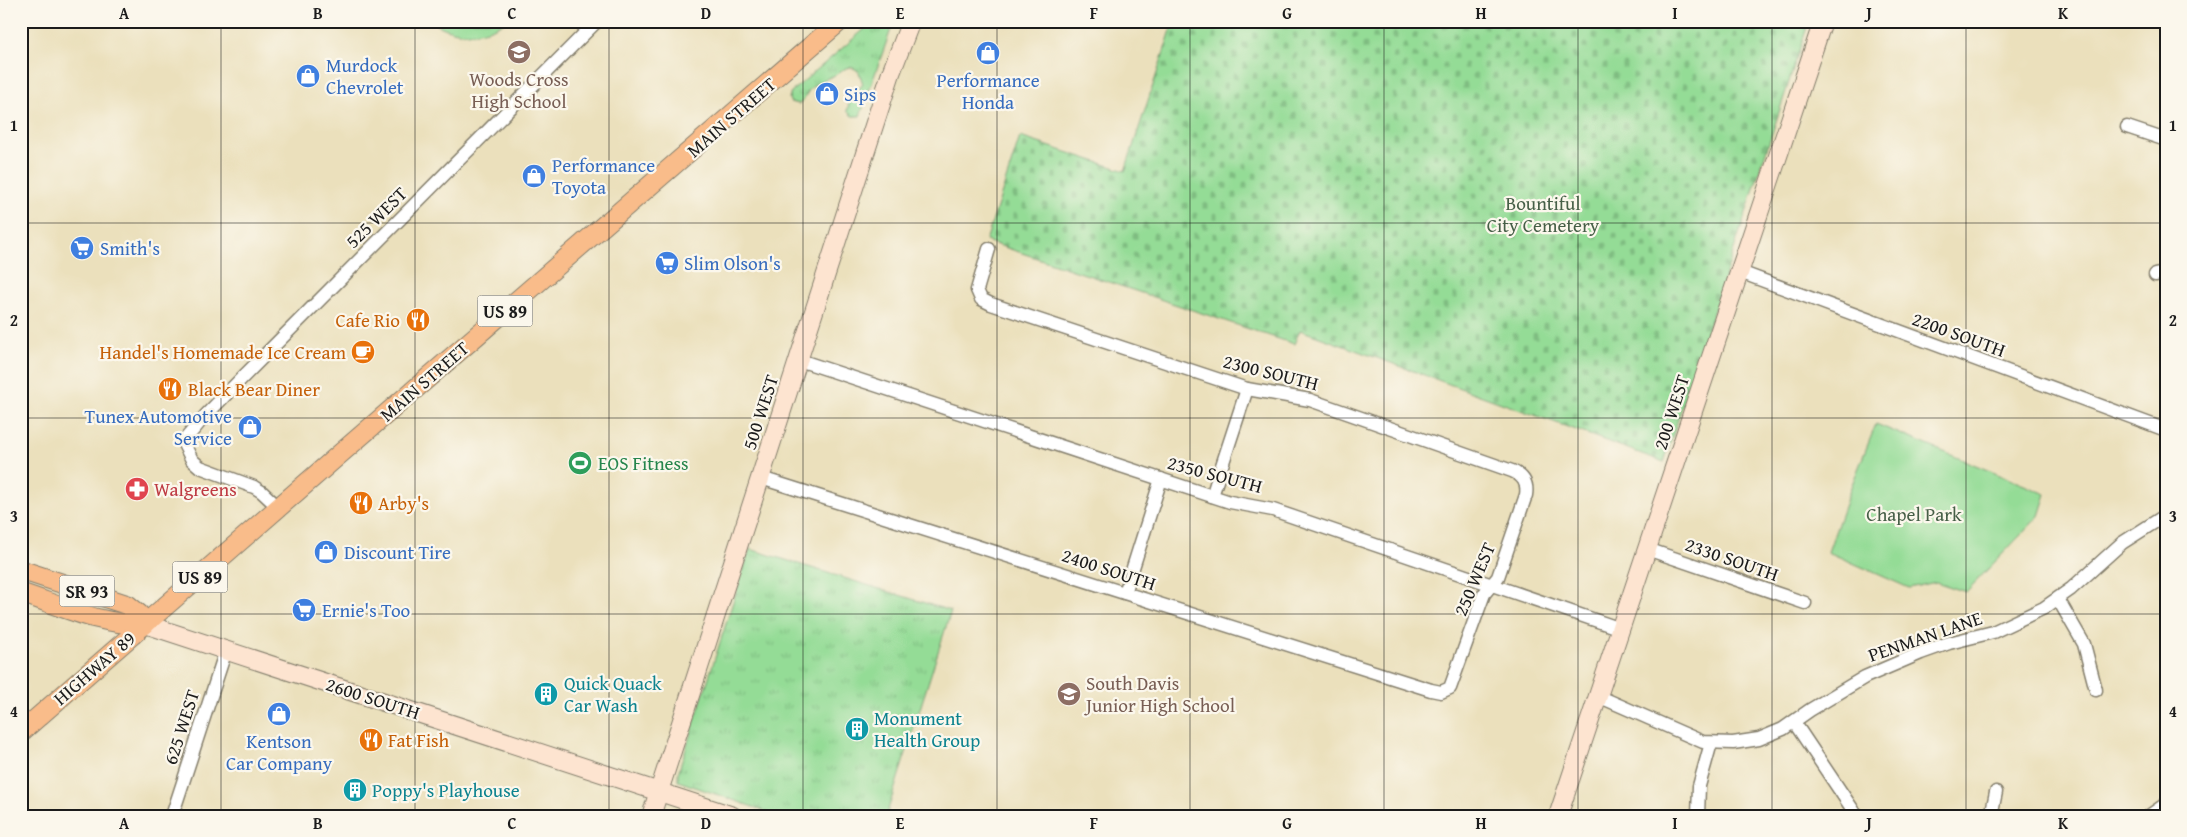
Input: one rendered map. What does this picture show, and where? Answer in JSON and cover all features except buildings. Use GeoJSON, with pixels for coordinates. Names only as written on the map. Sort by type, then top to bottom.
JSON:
{"type":"FeatureCollection","features":[{"type":"Feature","properties":{"kind":"main road","name":"MAIN STREET"},"geometry":{"type":"LineString","coordinates":[[145,624],[840,21]]}},
{"type":"Feature","properties":{"kind":"main road","name":"SR 93"},"geometry":{"type":"LineString","coordinates":[[21,570],[128,605],[139,614],[145,624]]}},
{"type":"Feature","properties":{"kind":"main road","name":"SR 93"},"geometry":{"type":"LineString","coordinates":[[21,593],[105,620],[125,624],[145,624]]}},
{"type":"Feature","properties":{"kind":"main road","name":"HIGHWAY 89"},"geometry":{"type":"LineString","coordinates":[[21,732],[145,624]]}},
{"type":"Feature","properties":{"kind":"street","name":"525 WEST"},"geometry":{"type":"LineString","coordinates":[[278,508],[262,492],[254,487],[200,467],[192,460],[183,442],[204,416],[597,21]]}},
{"type":"Feature","properties":{"kind":"street","name":"500 WEST"},"geometry":{"type":"LineString","coordinates":[[651,816],[891,73],[911,21]]}},
{"type":"Feature","properties":{"kind":"street","name":"200 WEST"},"geometry":{"type":"LineString","coordinates":[[1558,816],[1823,21]]}},
{"type":"Feature","properties":{"kind":"street"},"geometry":{"type":"LineString","coordinates":[[2127,127],[2166,140]]}},
{"type":"Feature","properties":{"kind":"street","name":"2300 SOUTH"},"geometry":{"type":"LineString","coordinates":[[989,249],[977,286],[978,295],[981,299],[991,304],[1247,389],[1310,400],[1512,471],[1524,480]]}},
{"type":"Feature","properties":{"kind":"street","name":"2200 SOUTH"},"geometry":{"type":"LineString","coordinates":[[1740,272],[2166,430]]}},
{"type":"Feature","properties":{"kind":"street","name":"2350 SOUTH"},"geometry":{"type":"LineString","coordinates":[[798,360],[1237,504],[1266,507],[1621,629]]}},
{"type":"Feature","properties":{"kind":"street"},"geometry":{"type":"LineString","coordinates":[[1212,496],[1247,389]]}},
{"type":"Feature","properties":{"kind":"street","name":"2400 SOUTH"},"geometry":{"type":"LineString","coordinates":[[761,478],[1430,690],[1446,691]]}},
{"type":"Feature","properties":{"kind":"street"},"geometry":{"type":"LineString","coordinates":[[1125,593],[1160,479]]}},
{"type":"Feature","properties":{"kind":"street","name":"250 WEST"},"geometry":{"type":"LineString","coordinates":[[1446,691],[1453,684],[1484,594],[1498,577],[1526,496],[1524,480]]}},
{"type":"Feature","properties":{"kind":"street","name":"PENMAN LANE"},"geometry":{"type":"LineString","coordinates":[[1598,696],[1693,738],[1711,743],[1733,743],[1759,739],[1783,729],[1864,677],[1920,653],[2001,629],[2058,599],[2122,542],[2166,515]]}},
{"type":"Feature","properties":{"kind":"street","name":"2330 SOUTH"},"geometry":{"type":"LineString","coordinates":[[1647,549],[1805,603]]}},
{"type":"Feature","properties":{"kind":"street"},"geometry":{"type":"LineString","coordinates":[[2058,599],[2084,644],[2096,690]]}},
{"type":"Feature","properties":{"kind":"street","name":"2600 SOUTH"},"geometry":{"type":"LineString","coordinates":[[145,624],[733,816]]}},
{"type":"Feature","properties":{"kind":"street","name":"625 WEST"},"geometry":{"type":"LineString","coordinates":[[172,816],[226,650]]}},
{"type":"Feature","properties":{"kind":"street"},"geometry":{"type":"LineString","coordinates":[[1794,722],[1857,816]]}},
{"type":"Feature","properties":{"kind":"street"},"geometry":{"type":"LineString","coordinates":[[1698,816],[1699,786],[1711,743]]}},
{"type":"Feature","properties":{"kind":"street"},"geometry":{"type":"LineString","coordinates":[[1991,816],[1996,792]]}},
{"type":"Feature","properties":{"kind":"street"},"geometry":{"type":"LineString","coordinates":[[2149,816],[2166,804]]}},
{"type":"Feature","properties":{"kind":"green space"},"geometry":{"type":"Polygon","coordinates":[[[431,21],[506,21],[488,30],[469,33],[449,30],[431,21]]]}},
{"type":"Feature","properties":{"kind":"green space"},"geometry":{"type":"Polygon","coordinates":[[[874,21],[894,21],[860,116],[852,116],[847,111],[850,99],[863,84],[859,72],[850,67],[811,88],[799,104],[790,102],[791,92],[874,21]]]}},
{"type":"Feature","properties":{"kind":"green space","name":"Bountiful City Cemetery"},"geometry":{"type":"Polygon","coordinates":[[[1174,21],[1809,21],[1664,462],[1300,330],[1294,344],[986,241],[1020,137],[1125,171],[1174,21]]]}},
{"type":"Feature","properties":{"kind":"green space","name":"Chapel Park"},"geometry":{"type":"Polygon","coordinates":[[[1876,424],[2046,494],[2039,516],[1966,592],[1936,582],[1909,588],[1828,552],[1876,424]]]}},
{"type":"Feature","properties":{"kind":"green space"},"geometry":{"type":"Polygon","coordinates":[[[750,549],[951,611],[886,816],[779,816],[678,781],[678,773],[750,549]]]}},
{"type":"Feature","properties":{"kind":"place","name":"Woods Cross High School"},"geometry":{"type":"Point","coordinates":[519,52]}},
{"type":"Feature","properties":{"kind":"place","name":"Performance Honda"},"geometry":{"type":"Point","coordinates":[988,53]}},
{"type":"Feature","properties":{"kind":"place","name":"Murdock Chevrolet"},"geometry":{"type":"Point","coordinates":[308,76]}},
{"type":"Feature","properties":{"kind":"place","name":"Sips"},"geometry":{"type":"Point","coordinates":[827,94]}},
{"type":"Feature","properties":{"kind":"place","name":"Performance Toyota"},"geometry":{"type":"Point","coordinates":[534,176]}},
{"type":"Feature","properties":{"kind":"place","name":"Smith's"},"geometry":{"type":"Point","coordinates":[82,248]}},
{"type":"Feature","properties":{"kind":"place","name":"Slim Olson's"},"geometry":{"type":"Point","coordinates":[667,263]}},
{"type":"Feature","properties":{"kind":"place","name":"Cafe Rio"},"geometry":{"type":"Point","coordinates":[418,320]}},
{"type":"Feature","properties":{"kind":"place","name":"Handel's Homemade Ice Cream"},"geometry":{"type":"Point","coordinates":[363,352]}},
{"type":"Feature","properties":{"kind":"place","name":"Black Bear Diner"},"geometry":{"type":"Point","coordinates":[170,389]}},
{"type":"Feature","properties":{"kind":"place","name":"Tunex Automotive Service"},"geometry":{"type":"Point","coordinates":[250,427]}},
{"type":"Feature","properties":{"kind":"place","name":"EOS Fitness"},"geometry":{"type":"Point","coordinates":[580,463]}},
{"type":"Feature","properties":{"kind":"place","name":"Walgreens"},"geometry":{"type":"Point","coordinates":[137,489]}},
{"type":"Feature","properties":{"kind":"place","name":"Arby's"},"geometry":{"type":"Point","coordinates":[361,503]}},
{"type":"Feature","properties":{"kind":"place","name":"Discount Tire"},"geometry":{"type":"Point","coordinates":[326,552]}},
{"type":"Feature","properties":{"kind":"place","name":"Ernie's Too"},"geometry":{"type":"Point","coordinates":[304,610]}},
{"type":"Feature","properties":{"kind":"place","name":"Quick Quack Car Wash"},"geometry":{"type":"Point","coordinates":[546,694]}},
{"type":"Feature","properties":{"kind":"place","name":"South Davis Junior High School"},"geometry":{"type":"Point","coordinates":[1069,694]}},
{"type":"Feature","properties":{"kind":"place","name":"Kentson Car Company"},"geometry":{"type":"Point","coordinates":[279,714]}},
{"type":"Feature","properties":{"kind":"place","name":"Monument Health Group"},"geometry":{"type":"Point","coordinates":[857,729]}},
{"type":"Feature","properties":{"kind":"place","name":"Fat Fish"},"geometry":{"type":"Point","coordinates":[371,740]}},
{"type":"Feature","properties":{"kind":"place","name":"Poppy's Playhouse"},"geometry":{"type":"Point","coordinates":[355,790]}}]}
